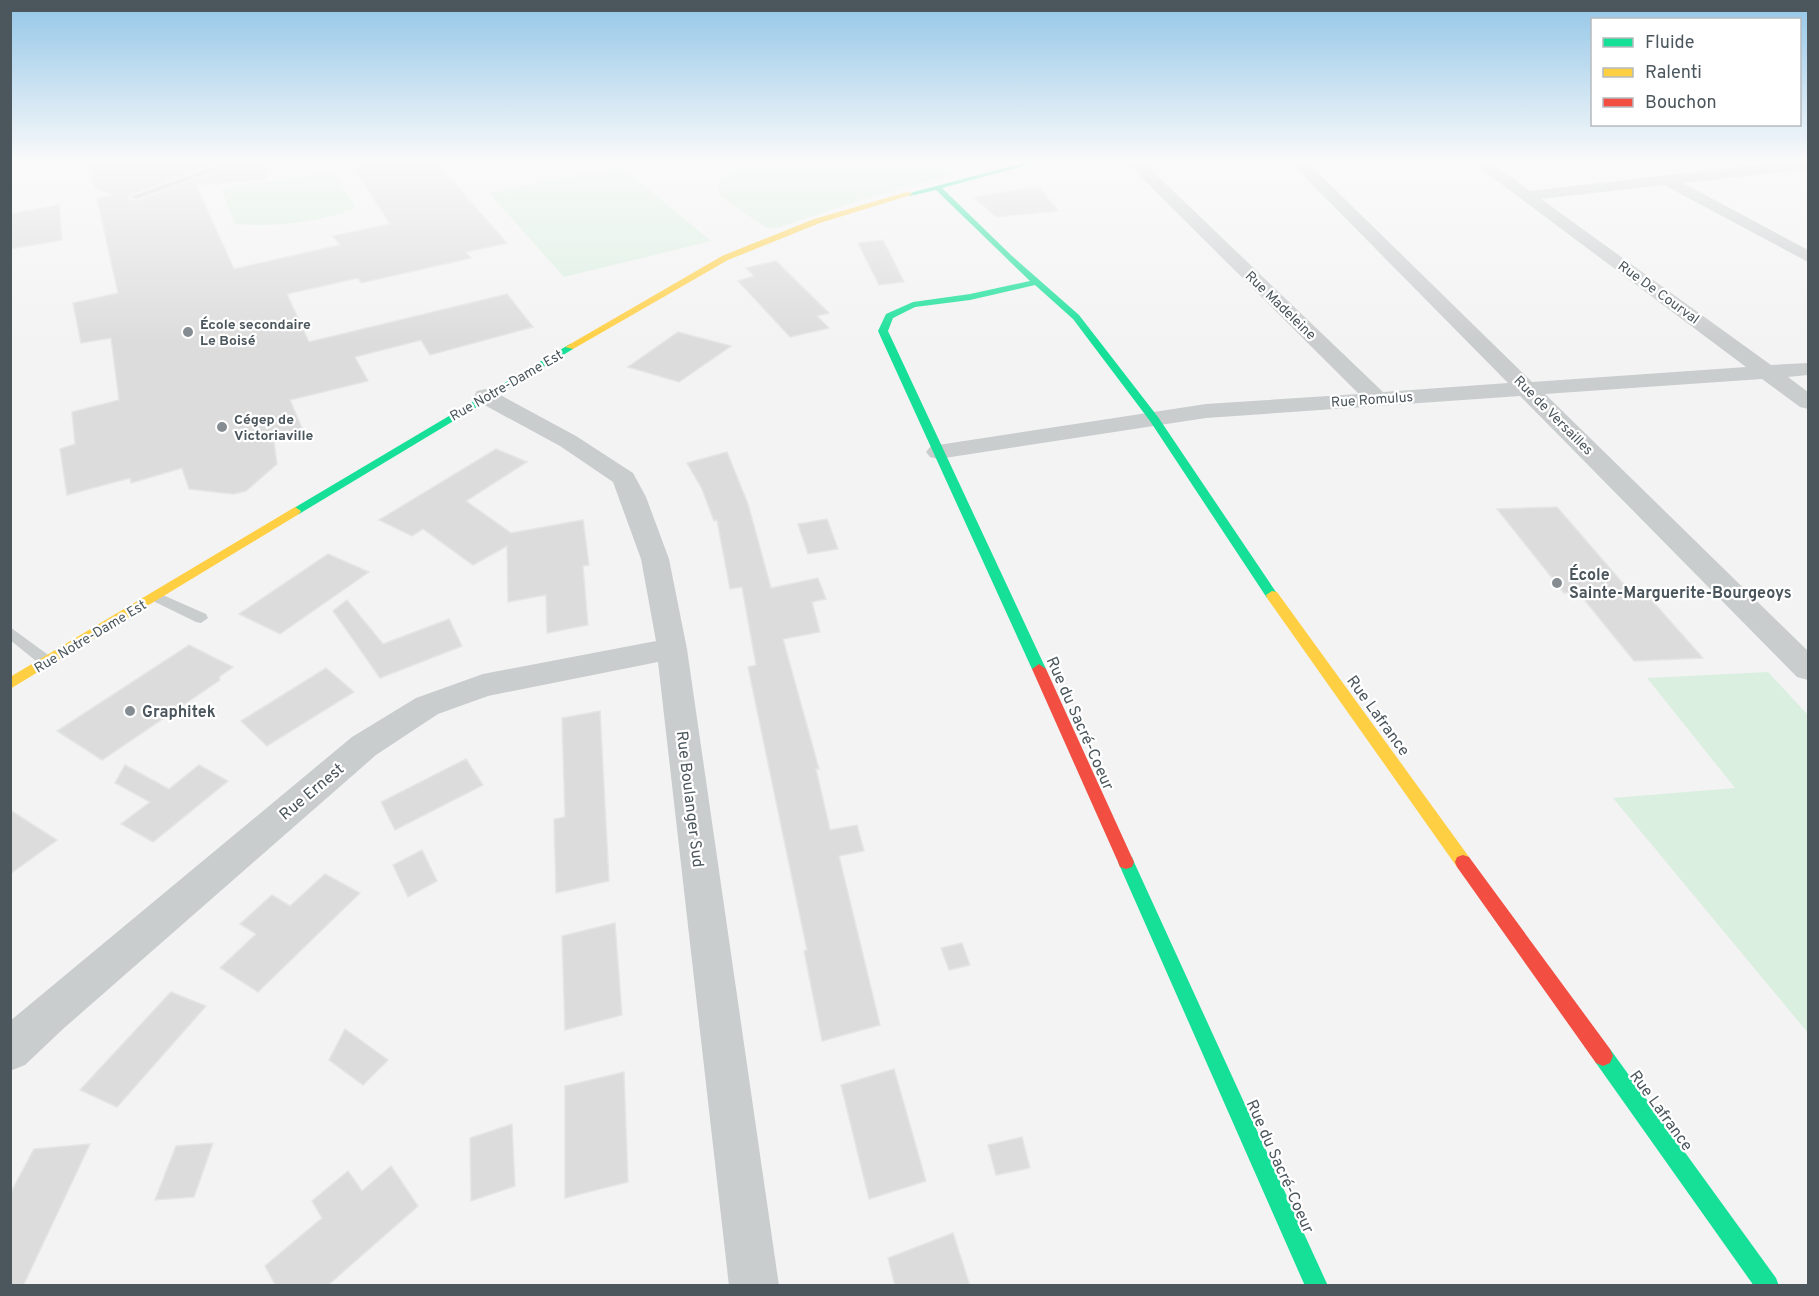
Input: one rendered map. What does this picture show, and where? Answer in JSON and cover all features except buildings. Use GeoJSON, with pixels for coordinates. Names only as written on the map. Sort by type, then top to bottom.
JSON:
{"type":"FeatureCollection","features":[{"type":"Feature","properties":{"kind":"street","name":"Rue Notre-Dame Est"},"geometry":{"type":"LineString","coordinates":[[10,684],[485,396],[725,258],[813,222]]}},
{"type":"Feature","properties":{"kind":"street","name":"Rue Lafrance"},"geometry":{"type":"LineString","coordinates":[[973,222],[1076,317],[1154,419],[1248,562],[1768,1286]]}},
{"type":"Feature","properties":{"kind":"street","name":"Rue Madeleine"},"geometry":{"type":"LineString","coordinates":[[1196,222],[1376,398]]}},
{"type":"Feature","properties":{"kind":"street","name":"Rue de Versailles"},"geometry":{"type":"LineString","coordinates":[[1360,222],[1809,669]]}},
{"type":"Feature","properties":{"kind":"street","name":"Rue De Courval"},"geometry":{"type":"LineString","coordinates":[[1563,222],[1809,402]]}},
{"type":"Feature","properties":{"kind":"street"},"geometry":{"type":"LineString","coordinates":[[1745,222],[1809,257]]}},
{"type":"Feature","properties":{"kind":"street","name":"Rue du Sacré-Coeur"},"geometry":{"type":"LineString","coordinates":[[1038,282],[948,301],[920,303],[891,314],[884,321],[884,337],[984,547],[1317,1286]]}},
{"type":"Feature","properties":{"kind":"street","name":"Rue Romulus"},"geometry":{"type":"LineString","coordinates":[[938,452],[1206,411],[1809,369]]}},
{"type":"Feature","properties":{"kind":"street","name":"Rue Boulanger Sud"},"geometry":{"type":"LineString","coordinates":[[485,396],[568,441],[624,478],[655,559],[672,650],[754,1286]]}},
{"type":"Feature","properties":{"kind":"street","name":"Rue Ernest"},"geometry":{"type":"LineString","coordinates":[[10,1050],[364,746],[428,706],[483,685],[672,650]]}},
{"type":"Feature","properties":{"kind":"lane"},"geometry":{"type":"LineString","coordinates":[[156,597],[201,618]]}},
{"type":"Feature","properties":{"kind":"lane"},"geometry":{"type":"LineString","coordinates":[[10,632],[46,662]]}},
{"type":"Feature","properties":{"kind":"green space"},"geometry":{"type":"Polygon","coordinates":[[[234,222],[294,222],[265,225],[234,222]]]}},
{"type":"Feature","properties":{"kind":"green space"},"geometry":{"type":"Polygon","coordinates":[[[515,222],[689,222],[711,241],[564,277],[515,222]]]}},
{"type":"Feature","properties":{"kind":"green space"},"geometry":{"type":"Polygon","coordinates":[[[758,222],[794,222],[777,228],[766,228],[758,222]]]}},
{"type":"Feature","properties":{"kind":"green space"},"geometry":{"type":"Polygon","coordinates":[[[1768,672],[1808,715],[1808,1033],[1613,798],[1735,788],[1647,678],[1768,672]]]}},
{"type":"Feature","properties":{"kind":"traffic: fast"},"geometry":{"type":"LineString","coordinates":[[973,222],[1076,317],[1154,419],[1272,595]]}},
{"type":"Feature","properties":{"kind":"traffic: fast"},"geometry":{"type":"LineString","coordinates":[[1038,282],[970,297],[913,305],[889,316],[883,331],[1039,669]]}},
{"type":"Feature","properties":{"kind":"traffic: fast"},"geometry":{"type":"LineString","coordinates":[[295,511],[570,347]]}},
{"type":"Feature","properties":{"kind":"traffic: fast"},"geometry":{"type":"LineString","coordinates":[[1126,862],[1317,1286]]}},
{"type":"Feature","properties":{"kind":"traffic: fast"},"geometry":{"type":"LineString","coordinates":[[1603,1056],[1768,1286]]}},
{"type":"Feature","properties":{"kind":"traffic: slow"},"geometry":{"type":"LineString","coordinates":[[570,347],[725,258],[813,222]]}},
{"type":"Feature","properties":{"kind":"traffic: slow"},"geometry":{"type":"LineString","coordinates":[[10,684],[295,511]]}},
{"type":"Feature","properties":{"kind":"traffic: slow"},"geometry":{"type":"LineString","coordinates":[[1272,595],[1463,862]]}},
{"type":"Feature","properties":{"kind":"traffic: jam"},"geometry":{"type":"LineString","coordinates":[[1039,669],[1126,862]]}},
{"type":"Feature","properties":{"kind":"traffic: jam"},"geometry":{"type":"LineString","coordinates":[[1463,862],[1603,1056]]}},
{"type":"Feature","properties":{"kind":"place","name":"École secondaire Le Boisé"},"geometry":{"type":"Point","coordinates":[188,332]}},
{"type":"Feature","properties":{"kind":"place","name":"Cégep de Victoriaville"},"geometry":{"type":"Point","coordinates":[222,427]}},
{"type":"Feature","properties":{"kind":"place","name":"École Sainte-Marguerite-Bourgeoys"},"geometry":{"type":"Point","coordinates":[1557,583]}},
{"type":"Feature","properties":{"kind":"place","name":"Graphitek"},"geometry":{"type":"Point","coordinates":[130,711]}}]}
